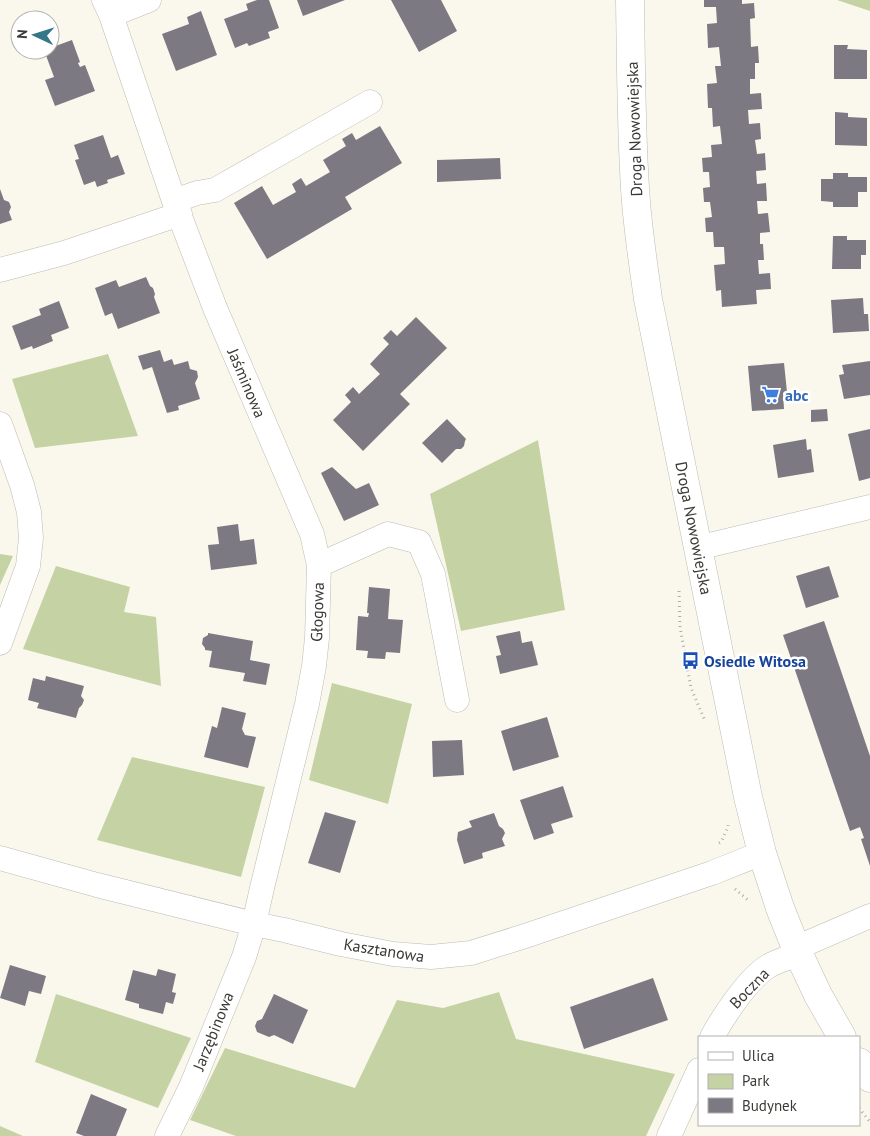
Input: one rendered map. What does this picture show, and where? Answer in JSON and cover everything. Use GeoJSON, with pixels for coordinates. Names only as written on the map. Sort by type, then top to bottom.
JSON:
{"type":"FeatureCollection","features":[{"type":"Feature","properties":{"kind":"street","name":"Jaśminowa"},"geometry":{"type":"LineString","coordinates":[[148,0],[107,7],[177,208],[215,308],[312,534],[319,565]]}},
{"type":"Feature","properties":{"kind":"street","name":"Droga Nowowiejska"},"geometry":{"type":"LineString","coordinates":[[630,0],[635,190],[648,299],[748,797],[762,853],[780,908],[797,951],[818,995],[841,1036]]}},
{"type":"Feature","properties":{"kind":"street"},"geometry":{"type":"LineString","coordinates":[[0,270],[64,253],[177,208],[197,193],[215,190],[370,102]]}},
{"type":"Feature","properties":{"kind":"street"},"geometry":{"type":"LineString","coordinates":[[0,424],[22,485],[29,512],[31,538],[28,566],[0,643]]}},
{"type":"Feature","properties":{"kind":"street"},"geometry":{"type":"LineString","coordinates":[[698,548],[870,507]]}},
{"type":"Feature","properties":{"kind":"street","name":"Głogowa"},"geometry":{"type":"LineString","coordinates":[[254,924],[307,704],[314,666],[317,638],[319,565],[388,534],[419,542],[433,574],[457,700]]}},
{"type":"Feature","properties":{"kind":"street","name":"Kasztanowa"},"geometry":{"type":"LineString","coordinates":[[0,858],[96,885],[341,944],[393,954],[431,957],[471,953],[702,876],[762,853]]}},
{"type":"Feature","properties":{"kind":"street","name":"Boczna"},"geometry":{"type":"LineString","coordinates":[[713,1036],[728,1010],[766,968],[870,916]]}},
{"type":"Feature","properties":{"kind":"street","name":"Jarzębinowa"},"geometry":{"type":"LineString","coordinates":[[167,1136],[191,1087],[244,957],[254,924]]}},
{"type":"Feature","properties":{"kind":"street"},"geometry":{"type":"LineString","coordinates":[[860,1063],[870,1078]]}},
{"type":"Feature","properties":{"kind":"street"},"geometry":{"type":"LineString","coordinates":[[669,1136],[698,1072]]}},
{"type":"Feature","properties":{"kind":"path"},"geometry":{"type":"LineString","coordinates":[[860,1109],[870,1122]]}},
{"type":"Feature","properties":{"kind":"green space"},"geometry":{"type":"Polygon","coordinates":[[[837,0],[870,0],[870,11],[837,0]]]}},
{"type":"Feature","properties":{"kind":"green space"},"geometry":{"type":"Polygon","coordinates":[[[108,354],[138,436],[35,448],[12,379],[108,354]]]}},
{"type":"Feature","properties":{"kind":"green space"},"geometry":{"type":"Polygon","coordinates":[[[538,440],[565,610],[461,631],[430,494],[538,440]]]}},
{"type":"Feature","properties":{"kind":"green space"},"geometry":{"type":"Polygon","coordinates":[[[0,554],[13,556],[0,585],[0,554]]]}},
{"type":"Feature","properties":{"kind":"green space"},"geometry":{"type":"Polygon","coordinates":[[[56,566],[130,587],[124,612],[156,617],[161,686],[23,649],[56,566]]]}},
{"type":"Feature","properties":{"kind":"green space"},"geometry":{"type":"Polygon","coordinates":[[[332,683],[412,704],[388,804],[309,780],[332,683]]]}},
{"type":"Feature","properties":{"kind":"green space"},"geometry":{"type":"Polygon","coordinates":[[[132,757],[265,787],[241,877],[97,840],[132,757]]]}},
{"type":"Feature","properties":{"kind":"green space"},"geometry":{"type":"Polygon","coordinates":[[[499,992],[516,1039],[675,1074],[646,1136],[236,1136],[190,1120],[225,1048],[355,1088],[397,1000],[443,1008],[499,992]]]}},
{"type":"Feature","properties":{"kind":"green space"},"geometry":{"type":"Polygon","coordinates":[[[56,994],[191,1038],[158,1108],[35,1062],[56,994]]]}},
{"type":"Feature","properties":{"kind":"green space"},"geometry":{"type":"Polygon","coordinates":[[[0,1126],[23,1136],[0,1136],[0,1126]]]}},
{"type":"Feature","properties":{"kind":"building"},"geometry":{"type":"Polygon","coordinates":[[[257,0],[269,0],[279,28],[268,32],[270,38],[249,46],[247,43],[235,48],[224,19],[248,10],[246,4],[257,0]]]}},
{"type":"Feature","properties":{"kind":"building"},"geometry":{"type":"Polygon","coordinates":[[[297,0],[345,0],[303,16],[297,0]]]}},
{"type":"Feature","properties":{"kind":"building"},"geometry":{"type":"Polygon","coordinates":[[[391,0],[441,0],[457,31],[419,52],[391,0]]]}},
{"type":"Feature","properties":{"kind":"building"},"geometry":{"type":"Polygon","coordinates":[[[704,0],[742,0],[742,4],[754,3],[755,18],[750,19],[751,47],[758,46],[759,63],[755,63],[755,79],[750,79],[750,94],[761,93],[762,109],[748,110],[749,124],[760,123],[761,139],[755,140],[757,154],[765,153],[766,170],[756,171],[757,184],[766,183],[767,201],[757,201],[758,214],[768,213],[770,232],[760,233],[760,244],[763,244],[764,260],[758,260],[759,274],[770,273],[771,289],[756,290],[757,304],[722,307],[721,290],[716,291],[714,265],[725,264],[724,247],[714,247],[713,232],[706,232],[705,218],[712,217],[710,202],[704,202],[703,188],[710,187],[709,172],[703,172],[702,158],[712,157],[711,145],[722,144],[720,126],[713,127],[712,108],[708,108],[707,84],[717,83],[715,66],[721,66],[719,47],[708,48],[707,24],[717,23],[716,7],[704,7],[704,0]]]}},
{"type":"Feature","properties":{"kind":"building"},"geometry":{"type":"Polygon","coordinates":[[[201,11],[217,55],[176,71],[162,34],[189,24],[187,17],[201,11]]]}},
{"type":"Feature","properties":{"kind":"building"},"geometry":{"type":"Polygon","coordinates":[[[72,40],[80,62],[78,63],[80,67],[85,65],[95,91],[55,106],[45,80],[54,77],[48,60],[60,60],[60,44],[72,40]]]}},
{"type":"Feature","properties":{"kind":"building"},"geometry":{"type":"Polygon","coordinates":[[[834,45],[848,45],[847,49],[867,50],[867,79],[834,79],[834,45]]]}},
{"type":"Feature","properties":{"kind":"building"},"geometry":{"type":"Polygon","coordinates":[[[835,112],[848,113],[848,117],[867,118],[867,146],[835,145],[835,112]]]}},
{"type":"Feature","properties":{"kind":"building"},"geometry":{"type":"Polygon","coordinates":[[[380,126],[402,163],[345,197],[352,209],[267,259],[234,203],[262,186],[273,205],[296,192],[292,184],[301,178],[306,186],[330,172],[323,160],[346,146],[342,139],[352,133],[356,140],[380,126]]]}},
{"type":"Feature","properties":{"kind":"building"},"geometry":{"type":"Polygon","coordinates":[[[103,135],[111,158],[118,155],[125,174],[107,180],[108,183],[97,187],[95,181],[84,185],[75,160],[79,159],[74,145],[103,135]]]}},
{"type":"Feature","properties":{"kind":"building"},"geometry":{"type":"Polygon","coordinates":[[[500,158],[501,179],[437,182],[437,160],[500,158]]]}},
{"type":"Feature","properties":{"kind":"building"},"geometry":{"type":"Polygon","coordinates":[[[833,173],[848,173],[848,177],[867,177],[867,192],[858,192],[858,207],[833,207],[833,202],[821,201],[821,179],[833,179],[833,173]]]}},
{"type":"Feature","properties":{"kind":"building"},"geometry":{"type":"Polygon","coordinates":[[[0,189],[4,200],[9,202],[11,207],[9,212],[12,220],[0,224],[0,189]]]}},
{"type":"Feature","properties":{"kind":"building"},"geometry":{"type":"Polygon","coordinates":[[[833,236],[847,236],[847,240],[866,240],[866,255],[861,255],[861,269],[832,269],[833,236]]]}},
{"type":"Feature","properties":{"kind":"building"},"geometry":{"type":"Polygon","coordinates":[[[146,277],[153,288],[160,313],[118,329],[112,313],[105,316],[95,288],[116,280],[119,287],[146,277]]]}},
{"type":"Feature","properties":{"kind":"building"},"geometry":{"type":"Polygon","coordinates":[[[863,298],[864,314],[868,314],[869,331],[833,333],[831,300],[863,298]]]}},
{"type":"Feature","properties":{"kind":"building"},"geometry":{"type":"Polygon","coordinates":[[[59,301],[69,328],[51,335],[53,341],[33,349],[32,346],[21,350],[12,326],[41,315],[39,309],[59,301]]]}},
{"type":"Feature","properties":{"kind":"building"},"geometry":{"type":"Polygon","coordinates":[[[416,317],[447,348],[400,394],[410,404],[363,451],[333,420],[351,402],[345,395],[353,387],[359,394],[380,374],[370,364],[389,344],[383,338],[391,330],[397,336],[416,317]]]}},
{"type":"Feature","properties":{"kind":"building"},"geometry":{"type":"Polygon","coordinates":[[[160,350],[164,362],[172,359],[174,365],[188,361],[190,369],[197,371],[198,377],[195,383],[200,399],[178,406],[179,410],[167,413],[152,367],[143,370],[138,356],[160,350]]]}},
{"type":"Feature","properties":{"kind":"building"},"geometry":{"type":"Polygon","coordinates":[[[870,361],[870,395],[844,399],[839,375],[844,374],[842,365],[870,361]]]}},
{"type":"Feature","properties":{"kind":"building"},"geometry":{"type":"Polygon","coordinates":[[[784,363],[787,392],[783,393],[784,409],[752,411],[748,366],[784,363]]]}},
{"type":"Feature","properties":{"kind":"building"},"geometry":{"type":"Polygon","coordinates":[[[827,409],[828,421],[811,422],[811,410],[827,409]]]}},
{"type":"Feature","properties":{"kind":"building"},"geometry":{"type":"Polygon","coordinates":[[[447,419],[466,439],[461,449],[456,449],[442,463],[422,443],[447,419]]]}},
{"type":"Feature","properties":{"kind":"building"},"geometry":{"type":"Polygon","coordinates":[[[870,429],[870,478],[859,481],[848,434],[870,429]]]}},
{"type":"Feature","properties":{"kind":"building"},"geometry":{"type":"Polygon","coordinates":[[[806,439],[807,450],[811,449],[814,472],[778,478],[773,445],[806,439]]]}},
{"type":"Feature","properties":{"kind":"building"},"geometry":{"type":"Polygon","coordinates":[[[332,467],[356,489],[369,483],[379,505],[344,521],[321,473],[332,467]]]}},
{"type":"Feature","properties":{"kind":"building"},"geometry":{"type":"Polygon","coordinates":[[[238,524],[240,541],[254,539],[257,564],[211,570],[208,545],[219,544],[217,527],[238,524]]]}},
{"type":"Feature","properties":{"kind":"building"},"geometry":{"type":"Polygon","coordinates":[[[829,566],[839,597],[806,608],[796,576],[829,566]]]}},
{"type":"Feature","properties":{"kind":"building"},"geometry":{"type":"Polygon","coordinates":[[[369,587],[390,589],[388,619],[403,620],[400,653],[386,652],[385,659],[367,658],[368,651],[356,650],[358,616],[368,617],[369,613],[367,613],[369,587]]]}},
{"type":"Feature","properties":{"kind":"building"},"geometry":{"type":"Polygon","coordinates":[[[824,621],[870,756],[870,866],[861,839],[864,838],[860,827],[850,831],[783,635],[824,621]]]}},
{"type":"Feature","properties":{"kind":"building"},"geometry":{"type":"Polygon","coordinates":[[[520,631],[522,643],[532,641],[538,665],[500,674],[496,656],[501,655],[496,636],[520,631]]]}},
{"type":"Feature","properties":{"kind":"building"},"geometry":{"type":"Polygon","coordinates":[[[208,633],[253,641],[250,660],[270,664],[266,685],[243,681],[245,673],[209,667],[212,651],[205,650],[202,644],[203,638],[208,633]]]}},
{"type":"Feature","properties":{"kind":"building"},"geometry":{"type":"Polygon","coordinates":[[[46,676],[84,686],[81,696],[84,700],[76,718],[37,708],[39,703],[28,700],[33,678],[45,681],[46,676]]]}},
{"type":"Feature","properties":{"kind":"building"},"geometry":{"type":"Polygon","coordinates":[[[222,707],[246,713],[242,729],[245,735],[256,737],[248,768],[204,757],[212,726],[217,728],[222,707]]]}},
{"type":"Feature","properties":{"kind":"building"},"geometry":{"type":"Polygon","coordinates":[[[547,717],[559,757],[513,771],[501,731],[547,717]]]}},
{"type":"Feature","properties":{"kind":"building"},"geometry":{"type":"Polygon","coordinates":[[[462,740],[464,775],[433,777],[432,741],[462,740]]]}},
{"type":"Feature","properties":{"kind":"building"},"geometry":{"type":"Polygon","coordinates":[[[563,786],[573,817],[551,824],[554,833],[534,840],[520,800],[563,786]]]}},
{"type":"Feature","properties":{"kind":"building"},"geometry":{"type":"Polygon","coordinates":[[[325,812],[356,821],[340,873],[308,863],[325,812]]]}},
{"type":"Feature","properties":{"kind":"building"},"geometry":{"type":"Polygon","coordinates":[[[494,813],[499,826],[505,833],[502,839],[505,846],[482,853],[483,858],[464,864],[457,840],[458,832],[472,827],[469,821],[494,813]]]}},
{"type":"Feature","properties":{"kind":"building"},"geometry":{"type":"Polygon","coordinates":[[[10,965],[46,976],[41,994],[29,991],[25,1006],[0,998],[10,965]]]}},
{"type":"Feature","properties":{"kind":"building"},"geometry":{"type":"Polygon","coordinates":[[[158,969],[176,974],[172,992],[176,993],[173,1004],[166,1002],[163,1014],[139,1008],[139,1004],[125,1000],[133,970],[156,976],[158,969]]]}},
{"type":"Feature","properties":{"kind":"building"},"geometry":{"type":"Polygon","coordinates":[[[653,978],[668,1020],[584,1049],[570,1007],[653,978]]]}},
{"type":"Feature","properties":{"kind":"building"},"geometry":{"type":"Polygon","coordinates":[[[274,994],[308,1010],[293,1044],[274,1035],[269,1037],[257,1032],[255,1026],[257,1021],[262,1019],[274,994]]]}},
{"type":"Feature","properties":{"kind":"building"},"geometry":{"type":"Polygon","coordinates":[[[91,1094],[127,1109],[116,1136],[84,1136],[76,1133],[91,1094]]]}},
{"type":"Feature","properties":{"kind":"place","name":"abc"},"geometry":{"type":"Point","coordinates":[771,395]}},
{"type":"Feature","properties":{"kind":"place","name":"Osiedle Witosa"},"geometry":{"type":"Point","coordinates":[690,661]}}]}
